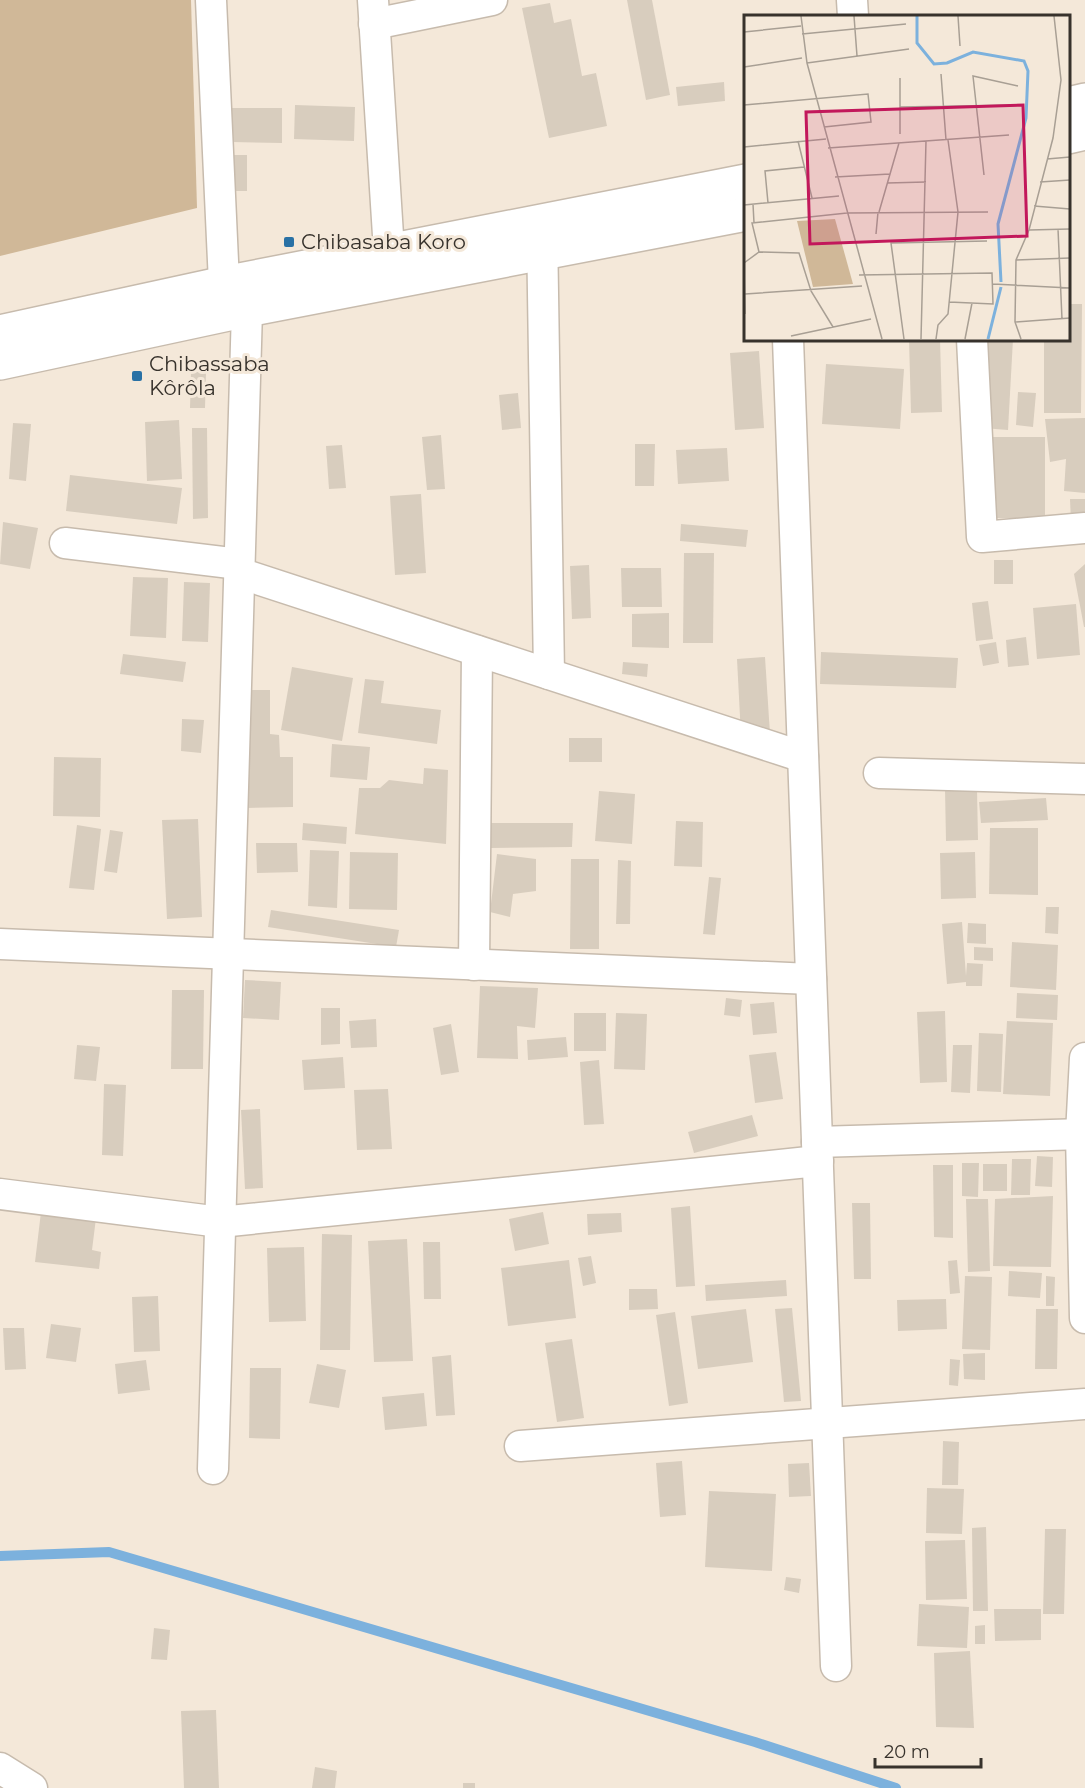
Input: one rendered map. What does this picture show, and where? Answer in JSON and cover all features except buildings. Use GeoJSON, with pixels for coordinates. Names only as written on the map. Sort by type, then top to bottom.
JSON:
{"type":"FeatureCollection","features":[{"type":"Feature","properties":{"kind":"main road"},"geometry":{"type":"LineString","coordinates":[[1070,104],[1085,100]]}},
{"type":"Feature","properties":{"kind":"main road"},"geometry":{"type":"LineString","coordinates":[[1070,137],[1085,133]]}},
{"type":"Feature","properties":{"kind":"main road"},"geometry":{"type":"LineString","coordinates":[[0,363],[247,310],[542,237],[744,182]]}},
{"type":"Feature","properties":{"kind":"main road"},"geometry":{"type":"LineString","coordinates":[[0,332],[224,283],[389,251],[542,237],[744,214]]}},
{"type":"Feature","properties":{"kind":"street"},"geometry":{"type":"LineString","coordinates":[[211,0],[224,283],[247,310],[213,1469]]}},
{"type":"Feature","properties":{"kind":"street"},"geometry":{"type":"LineString","coordinates":[[389,251],[373,12],[492,0]]}},
{"type":"Feature","properties":{"kind":"street"},"geometry":{"type":"LineString","coordinates":[[852,0],[853,15]]}},
{"type":"Feature","properties":{"kind":"street"},"geometry":{"type":"LineString","coordinates":[[542,237],[549,674]]}},
{"type":"Feature","properties":{"kind":"street"},"geometry":{"type":"LineString","coordinates":[[788,340],[836,1666]]}},
{"type":"Feature","properties":{"kind":"street"},"geometry":{"type":"LineString","coordinates":[[972,340],[982,537],[1085,528]]}},
{"type":"Feature","properties":{"kind":"street"},"geometry":{"type":"LineString","coordinates":[[65,543],[239,568],[477,651],[803,757]]}},
{"type":"Feature","properties":{"kind":"street"},"geometry":{"type":"LineString","coordinates":[[474,965],[477,651]]}},
{"type":"Feature","properties":{"kind":"street"},"geometry":{"type":"LineString","coordinates":[[879,772],[1085,779]]}},
{"type":"Feature","properties":{"kind":"street"},"geometry":{"type":"LineString","coordinates":[[0,944],[811,979]]}},
{"type":"Feature","properties":{"kind":"street"},"geometry":{"type":"LineString","coordinates":[[1085,1058],[1083,1134],[1085,1318]]}},
{"type":"Feature","properties":{"kind":"street"},"geometry":{"type":"LineString","coordinates":[[0,1194],[220,1222],[818,1152],[1083,1134]]}},
{"type":"Feature","properties":{"kind":"street"},"geometry":{"type":"LineString","coordinates":[[520,1446],[1085,1404]]}},
{"type":"Feature","properties":{"kind":"street"},"geometry":{"type":"LineString","coordinates":[[0,1768],[32,1788]]}},
{"type":"Feature","properties":{"kind":"shaded area"},"geometry":{"type":"Polygon","coordinates":[[[0,0],[191,0],[197,208],[0,256],[0,0]]]}},
{"type":"Feature","properties":{"kind":"waterway"},"geometry":{"type":"LineString","coordinates":[[0,1556],[109,1552],[755,1742],[896,1788]]}},
{"type":"Feature","properties":{"kind":"place","name":"Chibasaba Koro"},"geometry":{"type":"Point","coordinates":[289,242]}},
{"type":"Feature","properties":{"kind":"place","name":"Chibassaba Kôrôla"},"geometry":{"type":"Point","coordinates":[137,376]}}]}
